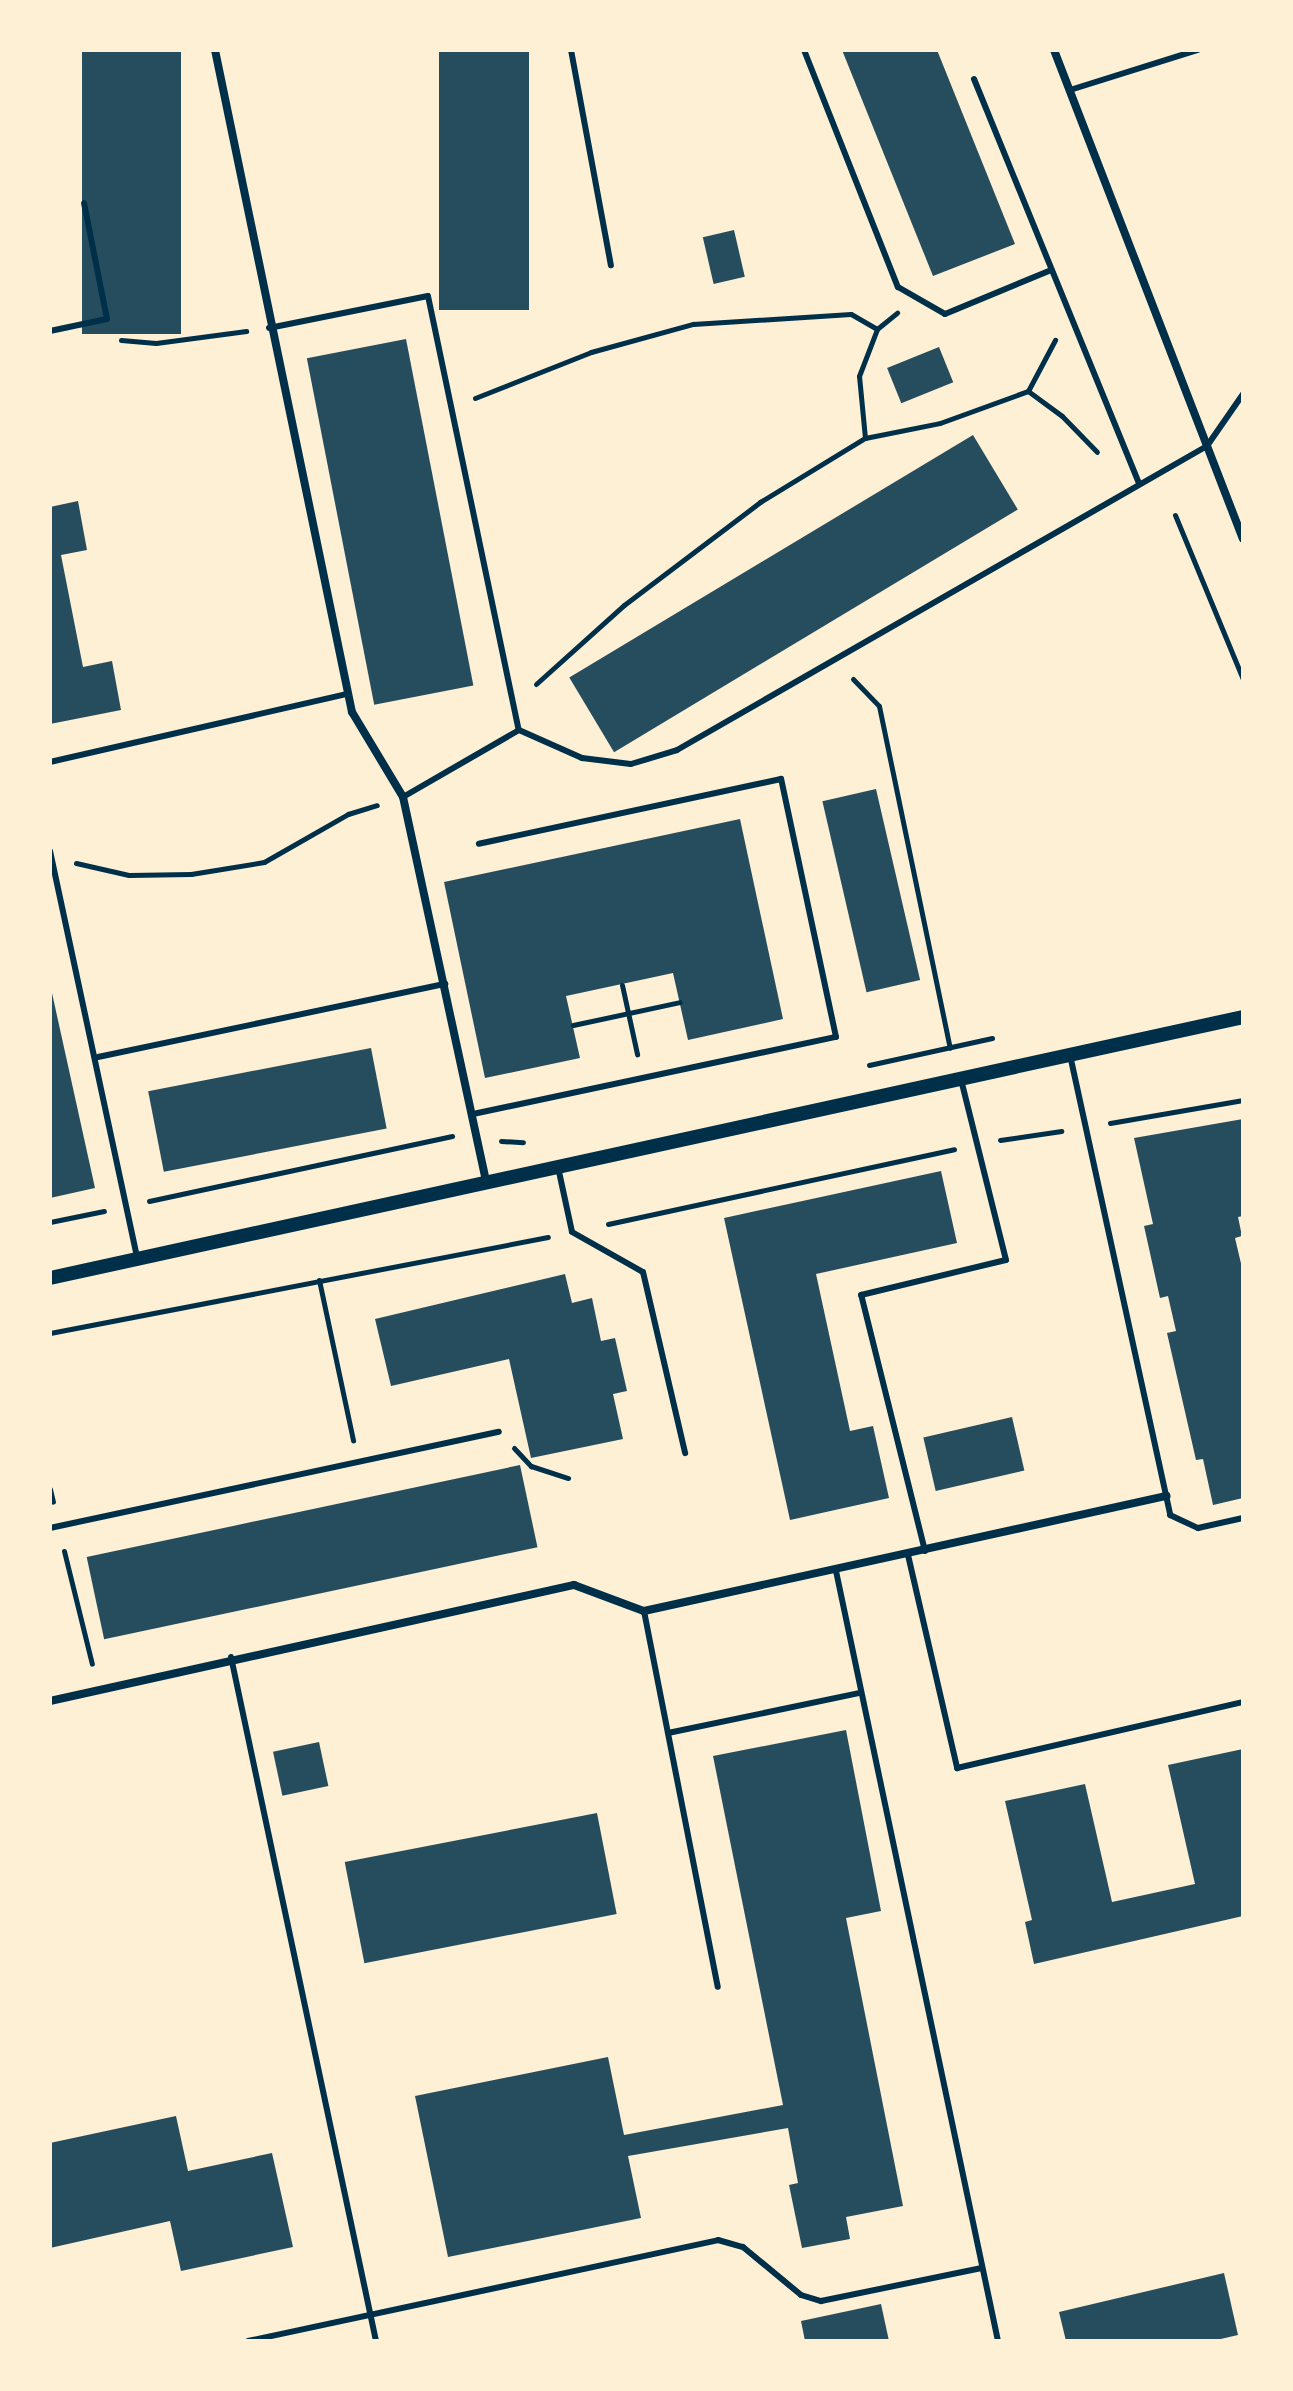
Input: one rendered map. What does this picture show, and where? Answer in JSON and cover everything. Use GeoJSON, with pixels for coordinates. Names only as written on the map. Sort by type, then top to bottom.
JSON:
{"type":"FeatureCollection","features":[{"type":"Feature","properties":{"kind":"street"},"geometry":{"type":"LineString","coordinates":[[215,50],[269,328],[352,712],[403,797],[487,1184]]}},
{"type":"Feature","properties":{"kind":"street"},"geometry":{"type":"LineString","coordinates":[[1054,50],[1243,539]]}},
{"type":"Feature","properties":{"kind":"street"},"geometry":{"type":"LineString","coordinates":[[50,1278],[1243,1017]]}},
{"type":"Feature","properties":{"kind":"street"},"geometry":{"type":"LineString","coordinates":[[50,1701],[231,1657],[574,1585],[644,1611],[1166,1496]]}},
{"type":"Feature","properties":{"kind":"lane"},"geometry":{"type":"LineString","coordinates":[[571,50],[611,265]]}},
{"type":"Feature","properties":{"kind":"lane"},"geometry":{"type":"LineString","coordinates":[[804,50],[898,287],[945,314],[1051,270]]}},
{"type":"Feature","properties":{"kind":"lane"},"geometry":{"type":"LineString","coordinates":[[1070,90],[1198,50]]}},
{"type":"Feature","properties":{"kind":"lane"},"geometry":{"type":"LineString","coordinates":[[974,79],[1139,484]]}},
{"type":"Feature","properties":{"kind":"lane"},"geometry":{"type":"LineString","coordinates":[[50,331],[107,319],[84,203]]}},
{"type":"Feature","properties":{"kind":"lane"},"geometry":{"type":"LineString","coordinates":[[269,328],[428,296],[519,730]]}},
{"type":"Feature","properties":{"kind":"lane"},"geometry":{"type":"LineString","coordinates":[[519,730],[582,758],[631,764],[677,750],[1207,446],[1243,394]]}},
{"type":"Feature","properties":{"kind":"lane"},"geometry":{"type":"LineString","coordinates":[[50,762],[348,694]]}},
{"type":"Feature","properties":{"kind":"lane"},"geometry":{"type":"LineString","coordinates":[[403,797],[519,730]]}},
{"type":"Feature","properties":{"kind":"lane"},"geometry":{"type":"LineString","coordinates":[[473,1114],[836,1037],[781,779],[479,844]]}},
{"type":"Feature","properties":{"kind":"lane"},"geometry":{"type":"LineString","coordinates":[[51,854],[98,1057],[137,1259]]}},
{"type":"Feature","properties":{"kind":"lane"},"geometry":{"type":"LineString","coordinates":[[98,1057],[445,984]]}},
{"type":"Feature","properties":{"kind":"lane"},"geometry":{"type":"LineString","coordinates":[[1070,1055],[1170,1515],[1198,1528],[1243,1518]]}},
{"type":"Feature","properties":{"kind":"lane"},"geometry":{"type":"LineString","coordinates":[[925,1551],[861,1295],[1006,1260],[961,1079]]}},
{"type":"Feature","properties":{"kind":"lane"},"geometry":{"type":"LineString","coordinates":[[558,1167],[572,1232],[643,1272],[685,1453]]}},
{"type":"Feature","properties":{"kind":"lane"},"geometry":{"type":"LineString","coordinates":[[50,1528],[499,1432]]}},
{"type":"Feature","properties":{"kind":"lane"},"geometry":{"type":"LineString","coordinates":[[908,1555],[957,1768],[1243,1702]]}},
{"type":"Feature","properties":{"kind":"lane"},"geometry":{"type":"LineString","coordinates":[[836,1571],[998,2341]]}},
{"type":"Feature","properties":{"kind":"lane"},"geometry":{"type":"LineString","coordinates":[[644,1611],[718,1987]]}},
{"type":"Feature","properties":{"kind":"lane"},"geometry":{"type":"LineString","coordinates":[[231,1657],[376,2341]]}},
{"type":"Feature","properties":{"kind":"lane"},"geometry":{"type":"LineString","coordinates":[[668,1733],[860,1693]]}},
{"type":"Feature","properties":{"kind":"lane"},"geometry":{"type":"LineString","coordinates":[[248,2341],[370,2312],[718,2240],[743,2247],[801,2295],[821,2301],[982,2268]]}},
{"type":"Feature","properties":{"kind":"path"},"geometry":{"type":"LineString","coordinates":[[865,438],[859,376],[877,329],[917,298]]}},
{"type":"Feature","properties":{"kind":"path"},"geometry":{"type":"LineString","coordinates":[[451,408],[591,352],[693,324],[851,314],[877,329]]}},
{"type":"Feature","properties":{"kind":"path"},"geometry":{"type":"LineString","coordinates":[[107,319],[121,340],[156,343],[269,328]]}},
{"type":"Feature","properties":{"kind":"path"},"geometry":{"type":"LineString","coordinates":[[512,703],[624,605],[760,502],[865,438],[940,423],[1028,391],[1047,349],[1072,321]]}},
{"type":"Feature","properties":{"kind":"path"},"geometry":{"type":"LineString","coordinates":[[1028,391],[1062,416],[1102,456],[1121,494]]}},
{"type":"Feature","properties":{"kind":"path"},"geometry":{"type":"LineString","coordinates":[[1175,515],[1243,679]]}},
{"type":"Feature","properties":{"kind":"path"},"geometry":{"type":"LineString","coordinates":[[839,657],[879,706],[950,1048]]}},
{"type":"Feature","properties":{"kind":"path"},"geometry":{"type":"LineString","coordinates":[[51,854],[129,875],[191,874],[264,862],[348,814],[403,797]]}},
{"type":"Feature","properties":{"kind":"path"},"geometry":{"type":"LineString","coordinates":[[622,985],[642,1078]]}},
{"type":"Feature","properties":{"kind":"path"},"geometry":{"type":"LineString","coordinates":[[573,1025],[680,1002]]}},
{"type":"Feature","properties":{"kind":"path"},"geometry":{"type":"LineString","coordinates":[[50,1333],[572,1232],[977,1144],[1243,1100]]}},
{"type":"Feature","properties":{"kind":"path"},"geometry":{"type":"LineString","coordinates":[[319,1280],[357,1460]]}},
{"type":"Feature","properties":{"kind":"path"},"geometry":{"type":"LineString","coordinates":[[499,1432],[531,1466],[568,1478]]}},
{"type":"Feature","properties":{"kind":"path"},"geometry":{"type":"LineString","coordinates":[[50,1489],[90,1664],[106,1661]]}},
{"type":"Feature","properties":{"kind":"building"},"geometry":{"type":"Polygon","coordinates":[[[82,50],[181,50],[181,334],[82,334],[82,50]]]}},
{"type":"Feature","properties":{"kind":"building"},"geometry":{"type":"Polygon","coordinates":[[[439,50],[529,50],[529,310],[439,310],[439,50]]]}},
{"type":"Feature","properties":{"kind":"building"},"geometry":{"type":"Polygon","coordinates":[[[842,50],[937,50],[1015,244],[933,276],[842,50]]]}},
{"type":"Feature","properties":{"kind":"building"},"geometry":{"type":"Polygon","coordinates":[[[734,230],[745,277],[714,284],[703,237],[734,230]]]}},
{"type":"Feature","properties":{"kind":"building"},"geometry":{"type":"Polygon","coordinates":[[[406,339],[473,686],[374,705],[307,358],[406,339]]]}},
{"type":"Feature","properties":{"kind":"building"},"geometry":{"type":"Polygon","coordinates":[[[939,347],[953,382],[901,403],[887,368],[939,347]]]}},
{"type":"Feature","properties":{"kind":"building"},"geometry":{"type":"Polygon","coordinates":[[[973,435],[1018,510],[614,752],[569,678],[973,435]]]}},
{"type":"Feature","properties":{"kind":"building"},"geometry":{"type":"Polygon","coordinates":[[[78,501],[87,550],[61,555],[83,667],[112,661],[121,710],[50,724],[50,507],[78,501]]]}},
{"type":"Feature","properties":{"kind":"building"},"geometry":{"type":"Polygon","coordinates":[[[876,789],[920,980],[867,992],[822,801],[876,789]]]}},
{"type":"Feature","properties":{"kind":"building"},"geometry":{"type":"Polygon","coordinates":[[[740,819],[783,1019],[688,1040],[673,973],[566,996],[580,1058],[485,1078],[444,882],[740,819]]]}},
{"type":"Feature","properties":{"kind":"building"},"geometry":{"type":"Polygon","coordinates":[[[50,984],[95,1188],[50,1198],[50,984]]]}},
{"type":"Feature","properties":{"kind":"building"},"geometry":{"type":"Polygon","coordinates":[[[371,1048],[387,1128],[164,1172],[148,1091],[371,1048]]]}},
{"type":"Feature","properties":{"kind":"building"},"geometry":{"type":"Polygon","coordinates":[[[1243,1119],[1243,1216],[1238,1217],[1242,1236],[1235,1238],[1243,1272],[1243,1498],[1213,1505],[1203,1459],[1196,1460],[1167,1333],[1176,1331],[1168,1296],[1160,1298],[1144,1226],[1153,1224],[1134,1138],[1243,1119]]]}},
{"type":"Feature","properties":{"kind":"building"},"geometry":{"type":"Polygon","coordinates":[[[941,1171],[957,1243],[816,1274],[850,1431],[873,1426],[889,1498],[790,1520],[724,1218],[941,1171]]]}},
{"type":"Feature","properties":{"kind":"building"},"geometry":{"type":"Polygon","coordinates":[[[565,1274],[572,1303],[592,1298],[601,1341],[615,1338],[627,1391],[613,1394],[623,1439],[531,1458],[509,1359],[391,1386],[375,1319],[565,1274]]]}},
{"type":"Feature","properties":{"kind":"building"},"geometry":{"type":"Polygon","coordinates":[[[1012,1417],[1024,1471],[936,1491],[923,1437],[1012,1417]]]}},
{"type":"Feature","properties":{"kind":"building"},"geometry":{"type":"Polygon","coordinates":[[[520,1465],[537,1547],[104,1639],[87,1557],[520,1465]]]}},
{"type":"Feature","properties":{"kind":"building"},"geometry":{"type":"Polygon","coordinates":[[[846,1730],[881,1911],[846,1918],[903,2206],[846,2217],[850,2239],[802,2248],[789,2185],[798,2183],[788,2128],[628,2156],[641,2218],[448,2257],[415,2096],[608,2057],[624,2135],[783,2105],[713,1756],[846,1730]]]}},
{"type":"Feature","properties":{"kind":"building"},"geometry":{"type":"Polygon","coordinates":[[[319,1742],[328,1786],[282,1796],[273,1752],[319,1742]]]}},
{"type":"Feature","properties":{"kind":"building"},"geometry":{"type":"Polygon","coordinates":[[[1243,1749],[1243,1916],[1034,1964],[1025,1922],[1032,1920],[1005,1801],[1085,1784],[1112,1902],[1195,1884],[1168,1765],[1243,1749]]]}},
{"type":"Feature","properties":{"kind":"building"},"geometry":{"type":"Polygon","coordinates":[[[597,1813],[617,1914],[364,1963],[345,1862],[597,1813]]]}},
{"type":"Feature","properties":{"kind":"building"},"geometry":{"type":"Polygon","coordinates":[[[176,2116],[188,2171],[272,2153],[293,2247],[181,2271],[170,2221],[50,2248],[50,2143],[176,2116]]]}},
{"type":"Feature","properties":{"kind":"building"},"geometry":{"type":"Polygon","coordinates":[[[1224,2273],[1238,2335],[1212,2341],[1066,2341],[1059,2312],[1224,2273]]]}},
{"type":"Feature","properties":{"kind":"building"},"geometry":{"type":"Polygon","coordinates":[[[881,2304],[889,2341],[805,2341],[801,2321],[881,2304]]]}}]}
